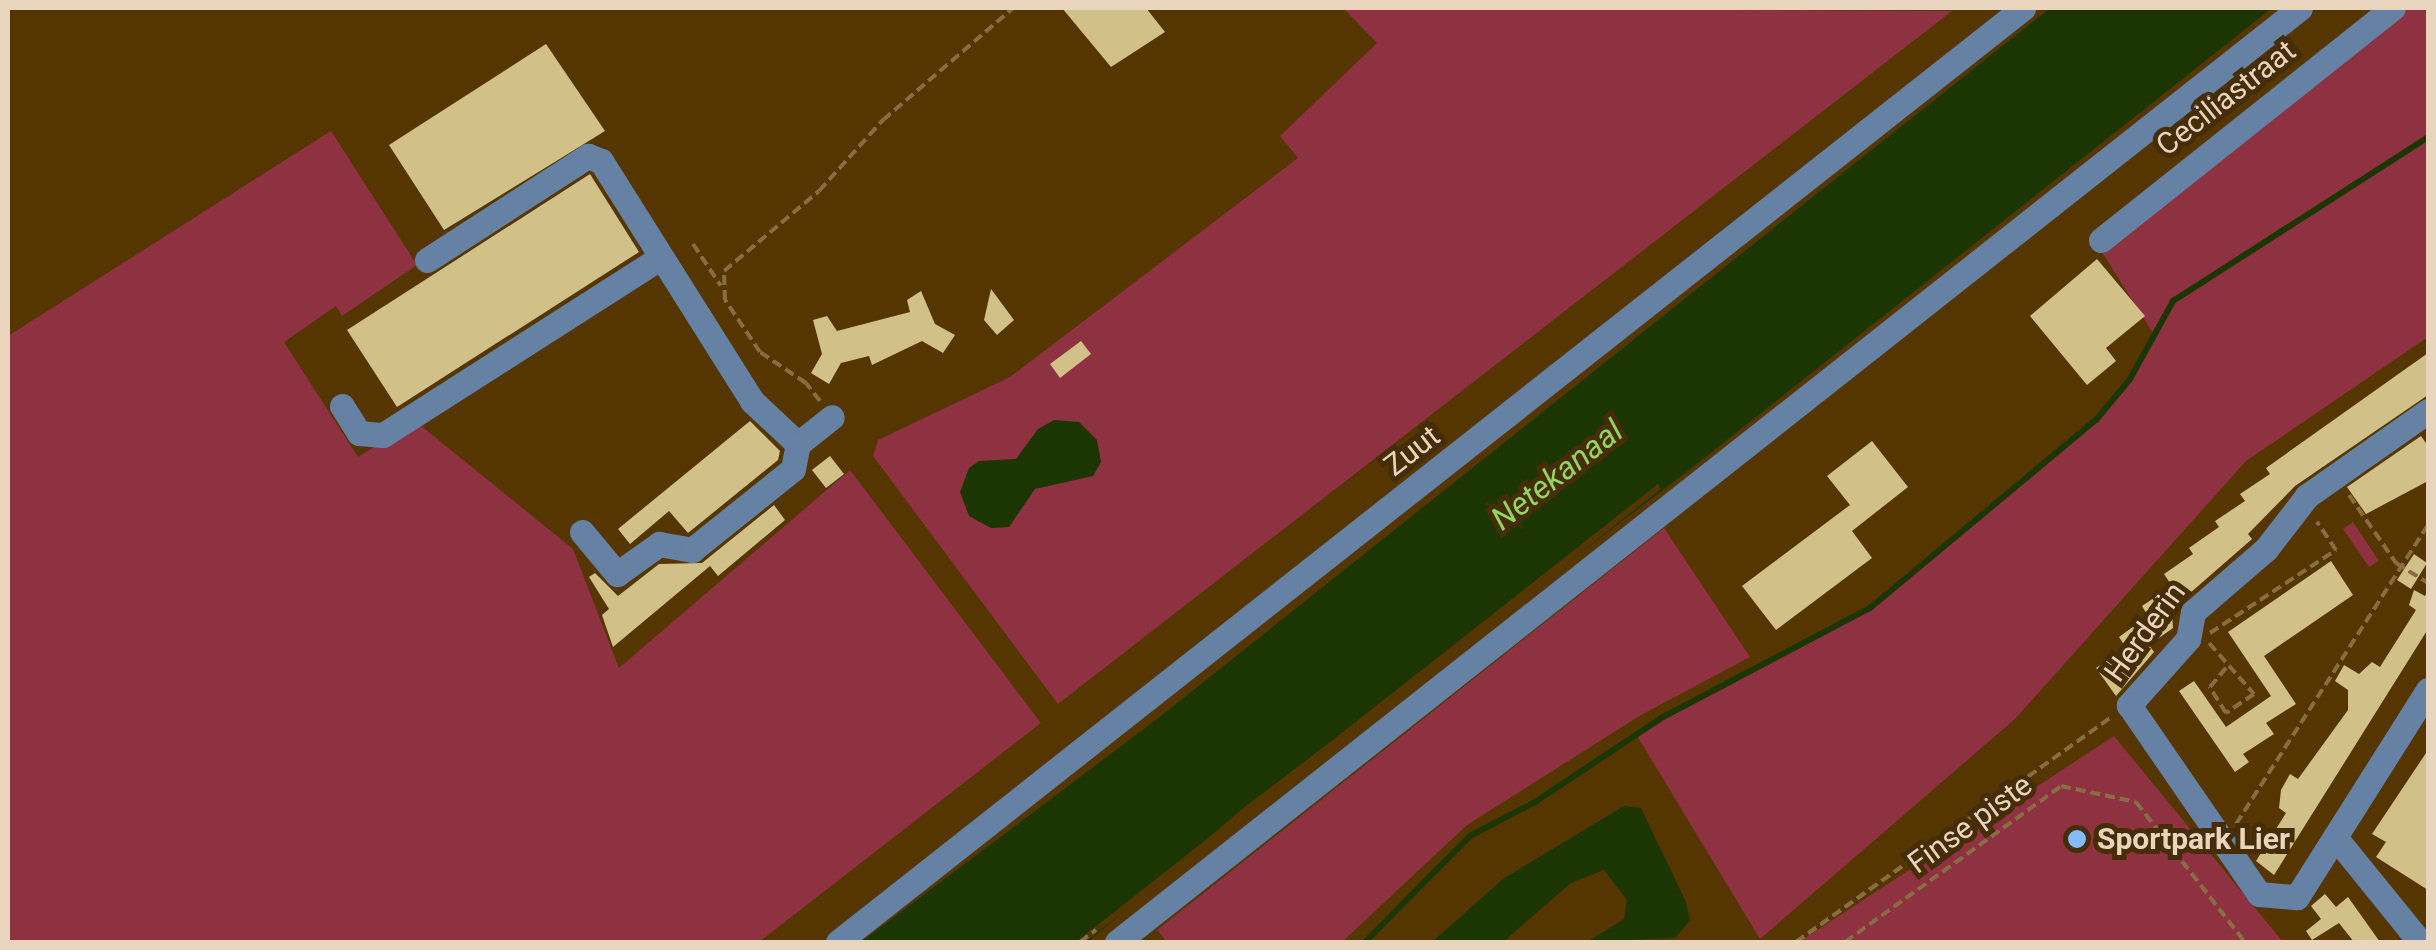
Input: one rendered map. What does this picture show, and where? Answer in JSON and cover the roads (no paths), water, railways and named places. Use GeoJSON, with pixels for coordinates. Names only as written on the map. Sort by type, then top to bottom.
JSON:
{"type":"FeatureCollection","features":[{"type":"Feature","properties":{"kind":"street","name":"Zuut"},"geometry":{"type":"LineString","coordinates":[[838,942],[2024,8]]}},
{"type":"Feature","properties":{"kind":"street"},"geometry":{"type":"LineString","coordinates":[[1118,942],[2300,8]]}},
{"type":"Feature","properties":{"kind":"street","name":"Ceciliastraat"},"geometry":{"type":"LineString","coordinates":[[2101,240],[2393,8]]}},
{"type":"Feature","properties":{"kind":"street"},"geometry":{"type":"LineString","coordinates":[[426,260],[588,156],[601,161],[752,400],[798,444]]}},
{"type":"Feature","properties":{"kind":"street"},"geometry":{"type":"LineString","coordinates":[[342,406],[359,433],[384,434],[662,257]]}},
{"type":"Feature","properties":{"kind":"street","name":"Herderin"},"geometry":{"type":"LineString","coordinates":[[2334,836],[2297,897],[2259,894],[2129,705],[2188,639],[2192,612],[2266,549],[2304,501],[2428,411]]}},
{"type":"Feature","properties":{"kind":"street"},"geometry":{"type":"LineString","coordinates":[[582,532],[617,574],[659,544],[692,550],[793,469],[798,444],[832,417]]}},
{"type":"Feature","properties":{"kind":"street"},"geometry":{"type":"LineString","coordinates":[[2420,942],[2334,836],[2428,690]]}},
{"type":"Feature","properties":{"kind":"water","name":"Netekanaal"},"geometry":{"type":"Polygon","coordinates":[[[2050,8],[2272,8],[1684,474],[1242,809],[1088,942],[861,942],[1157,719],[2050,8]]]}},
{"type":"Feature","properties":{"kind":"water"},"geometry":{"type":"Polygon","coordinates":[[[1054,420],[1079,422],[1097,440],[1101,462],[1093,476],[1035,489],[1009,527],[991,528],[969,516],[960,492],[969,468],[979,461],[1016,459],[1038,429],[1054,420]]]}},
{"type":"Feature","properties":{"kind":"water"},"geometry":{"type":"Polygon","coordinates":[[[1624,806],[1641,808],[1686,902],[1690,921],[1675,938],[1587,942],[1624,919],[1627,900],[1604,870],[1571,883],[1503,942],[1432,942],[1503,879],[1624,806]]]}},
{"type":"Feature","properties":{"kind":"waterway"},"geometry":{"type":"LineString","coordinates":[[1365,942],[1470,836],[1535,802],[1663,717],[1870,608],[2096,420],[2130,379],[2173,301],[2428,137]]}},
{"type":"Feature","properties":{"kind":"place","name":"Sportpark Lier"},"geometry":{"type":"Point","coordinates":[2077,839]}}]}
